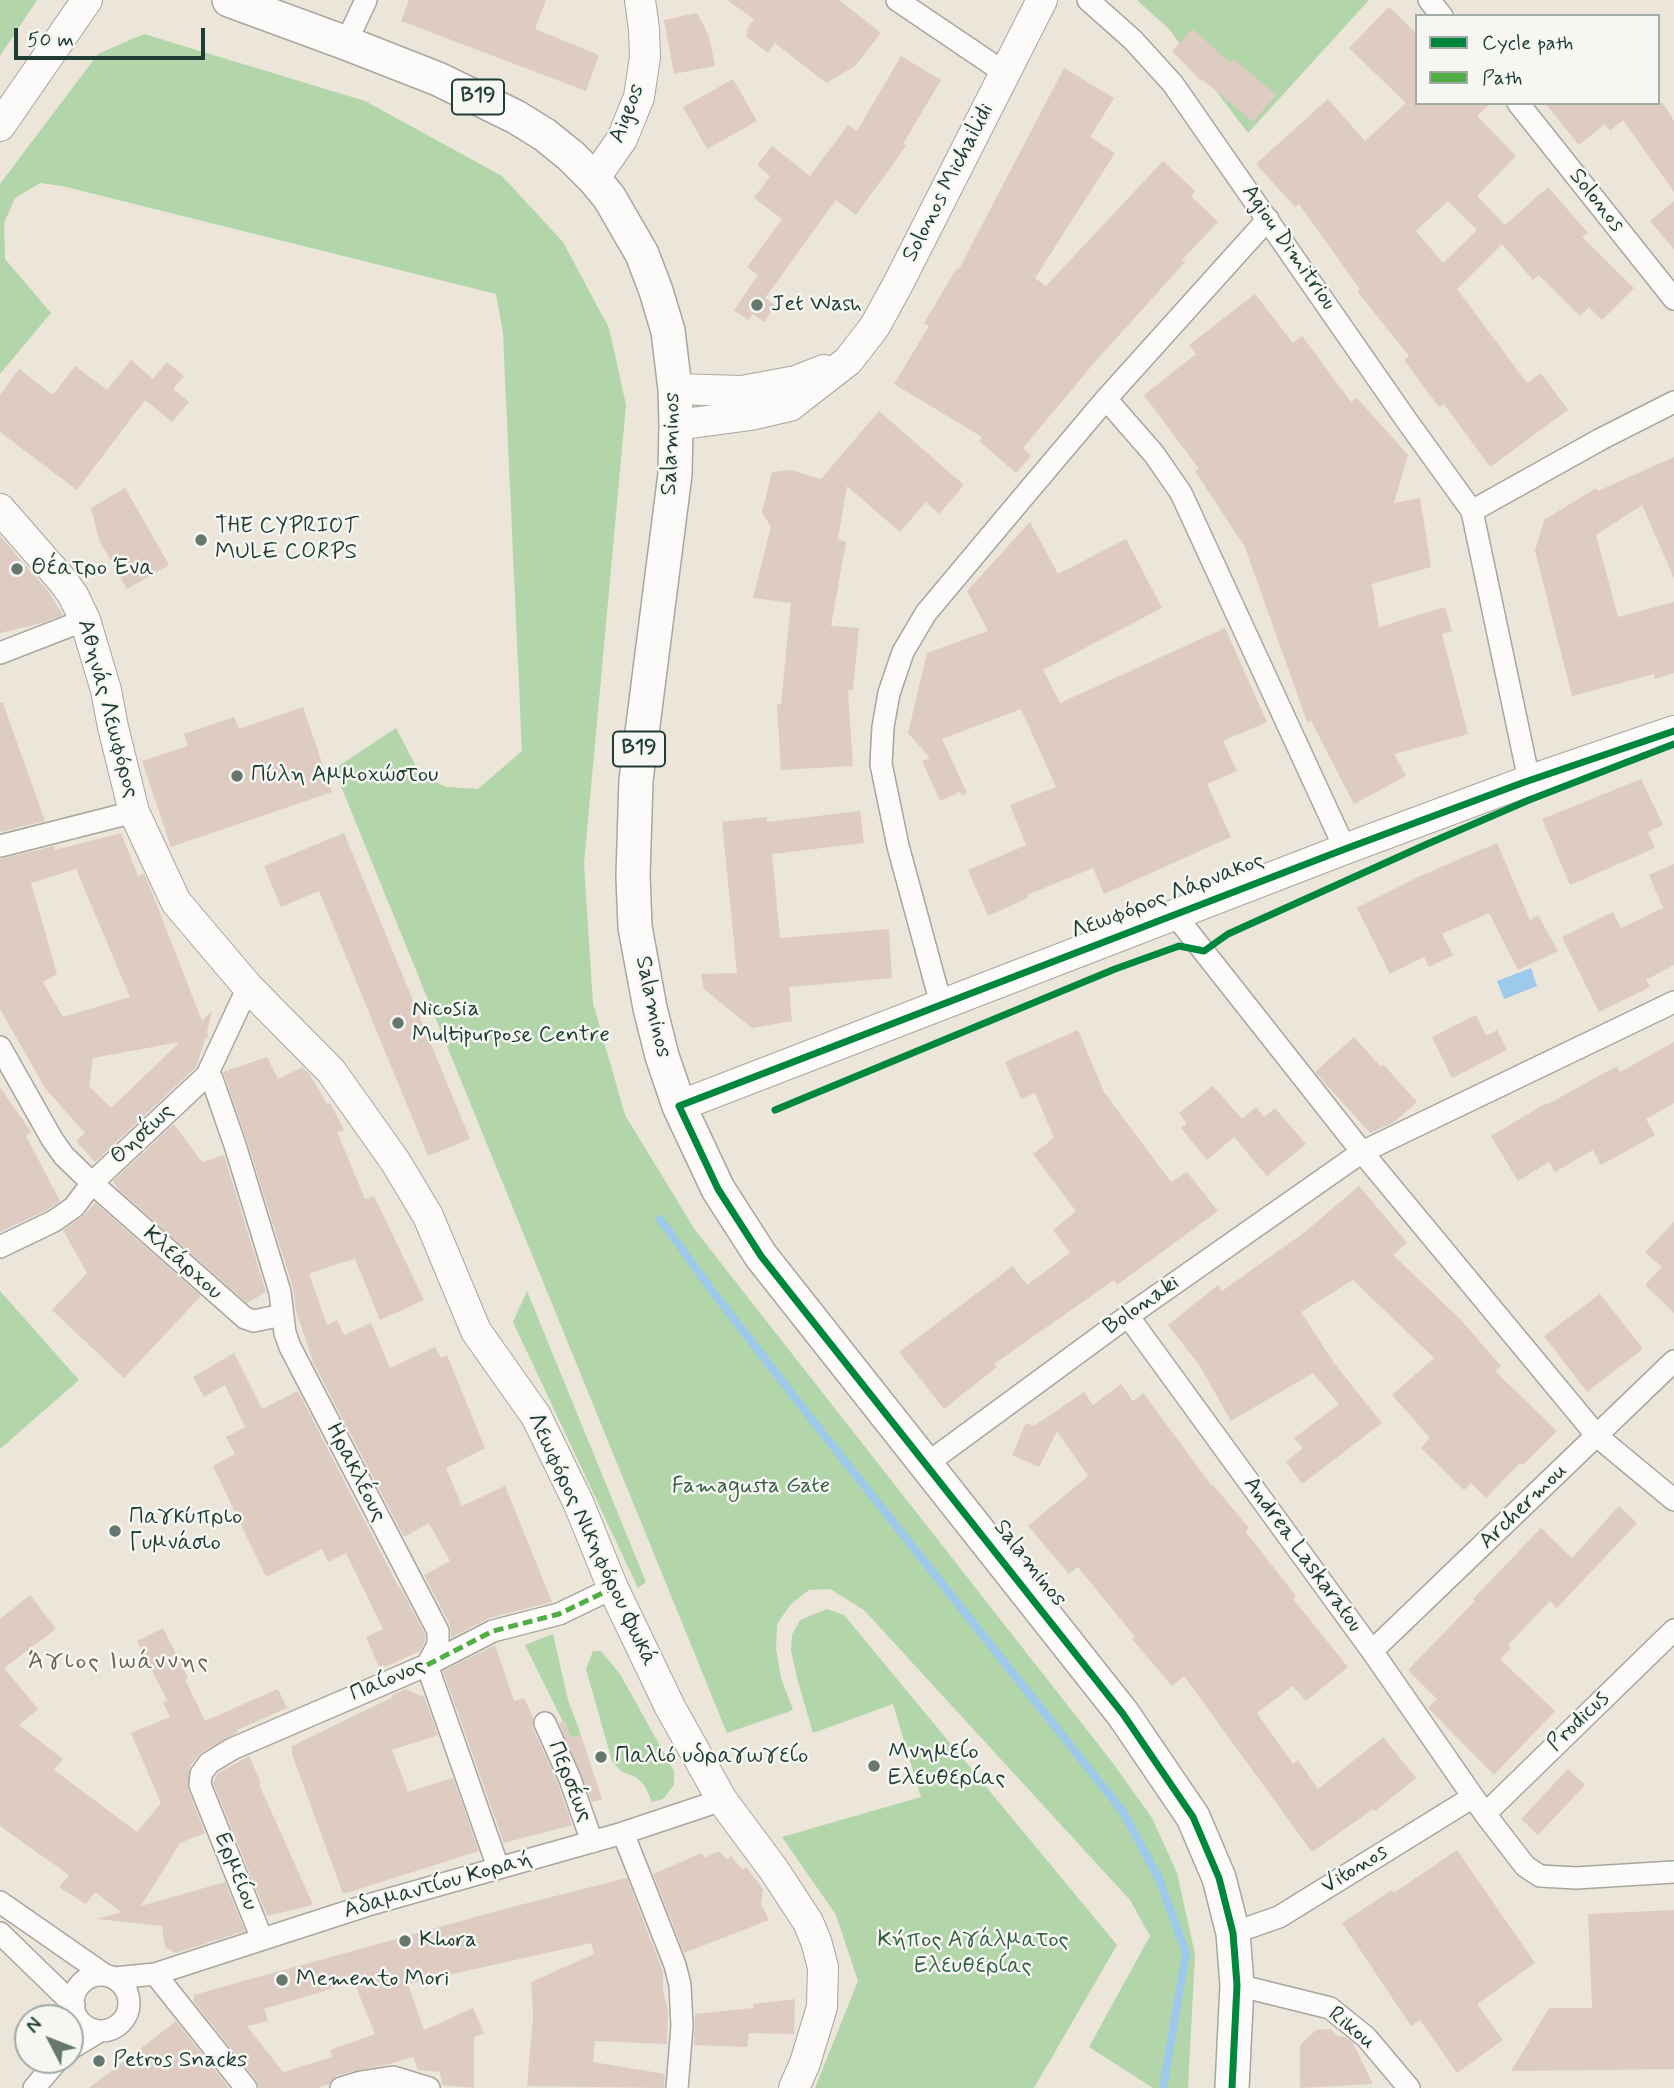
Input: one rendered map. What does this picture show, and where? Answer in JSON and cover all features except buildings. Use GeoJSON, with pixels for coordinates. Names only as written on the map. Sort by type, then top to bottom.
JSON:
{"type":"FeatureCollection","features":[{"type":"Feature","properties":{"kind":"main road","name":"Salaminos"},"geometry":{"type":"LineString","coordinates":[[229,0],[438,79],[516,117],[545,135],[594,179],[609,197],[642,254],[656,290],[667,331],[675,389],[676,425],[675,474],[636,780],[633,876],[635,927],[662,1056],[679,1107],[718,1189],[761,1256],[1123,1714],[1193,1816],[1219,1878],[1233,1933],[1237,1985],[1232,2088]]}},
{"type":"Feature","properties":{"kind":"street"},"geometry":{"type":"LineString","coordinates":[[0,126],[87,0]]}},
{"type":"Feature","properties":{"kind":"street"},"geometry":{"type":"LineString","coordinates":[[346,43],[366,0]]}},
{"type":"Feature","properties":{"kind":"street","name":"Aigeos"},"geometry":{"type":"LineString","coordinates":[[594,179],[622,139],[639,97],[645,57],[640,0]]}},
{"type":"Feature","properties":{"kind":"street"},"geometry":{"type":"LineString","coordinates":[[897,0],[1005,73]]}},
{"type":"Feature","properties":{"kind":"street","name":"Solonos Michailidi"},"geometry":{"type":"LineString","coordinates":[[676,425],[751,415],[790,406],[848,361],[875,326],[1042,0]]}},
{"type":"Feature","properties":{"kind":"street","name":"Agiou Dimitriou"},"geometry":{"type":"LineString","coordinates":[[1088,0],[1133,40],[1166,76],[1406,421],[1472,511]]}},
{"type":"Feature","properties":{"kind":"street"},"geometry":{"type":"LineString","coordinates":[[1429,0],[1440,14]]}},
{"type":"Feature","properties":{"kind":"street","name":"Solonos"},"geometry":{"type":"LineString","coordinates":[[1520,105],[1674,299]]}},
{"type":"Feature","properties":{"kind":"street"},"geometry":{"type":"LineString","coordinates":[[941,1004],[898,846],[881,764],[889,692],[903,652],[926,613],[1107,399],[1268,219]]}},
{"type":"Feature","properties":{"kind":"street"},"geometry":{"type":"LineString","coordinates":[[675,389],[742,391],[796,381],[848,361]]}},
{"type":"Feature","properties":{"kind":"street"},"geometry":{"type":"LineString","coordinates":[[1107,399],[1154,454],[1181,494],[1345,849]]}},
{"type":"Feature","properties":{"kind":"street"},"geometry":{"type":"LineString","coordinates":[[1529,780],[1472,511],[1601,439],[1674,402]]}},
{"type":"Feature","properties":{"kind":"street","name":"Αθηνάς Λεωφόρος"},"geometry":{"type":"LineString","coordinates":[[3,516],[69,590],[85,620],[106,690],[134,813]]}},
{"type":"Feature","properties":{"kind":"street"},"geometry":{"type":"LineString","coordinates":[[0,653],[85,620]]}},
{"type":"Feature","properties":{"kind":"street","name":"Λεωφόρος Λάρνακος"},"geometry":{"type":"LineString","coordinates":[[679,1107],[1345,849],[1529,780],[1674,731]]}},
{"type":"Feature","properties":{"kind":"street"},"geometry":{"type":"LineString","coordinates":[[0,846],[134,813]]}},
{"type":"Feature","properties":{"kind":"street","name":"Λεωφόρος Νικηφόρου Φωκά"},"geometry":{"type":"LineString","coordinates":[[134,813],[176,902],[248,988],[331,1071],[395,1161],[428,1216],[476,1331],[536,1416],[578,1502],[612,1588],[670,1707],[722,1800],[798,1904],[817,1941],[822,1966],[822,2007],[809,2053],[794,2088]]}},
{"type":"Feature","properties":{"kind":"street"},"geometry":{"type":"LineString","coordinates":[[1175,915],[1362,1152],[1598,1437],[1674,1500]]}},
{"type":"Feature","properties":{"kind":"street","name":"Θησέως"},"geometry":{"type":"LineString","coordinates":[[0,1247],[54,1221],[74,1207],[92,1183],[206,1074],[248,988]]}},
{"type":"Feature","properties":{"kind":"street","name":"Bolonaki"},"geometry":{"type":"LineString","coordinates":[[925,1465],[1128,1316],[1362,1152],[1674,1003]]}},
{"type":"Feature","properties":{"kind":"street","name":"Κλεάρχου"},"geometry":{"type":"LineString","coordinates":[[0,1047],[52,1139],[64,1156],[92,1183],[245,1318],[254,1321],[282,1315]]}},
{"type":"Feature","properties":{"kind":"street","name":"Ηρακλέους"},"geometry":{"type":"LineString","coordinates":[[206,1074],[212,1079],[235,1145],[280,1292],[282,1315],[290,1347],[438,1631],[438,1645],[427,1665]]}},
{"type":"Feature","properties":{"kind":"street","name":"Andrea Laskaratou"},"geometry":{"type":"LineString","coordinates":[[1128,1316],[1373,1651],[1479,1806],[1525,1866],[1540,1876],[1576,1878],[1674,1872]]}},
{"type":"Feature","properties":{"kind":"street","name":"Archermou"},"geometry":{"type":"LineString","coordinates":[[1373,1651],[1674,1361]]}},
{"type":"Feature","properties":{"kind":"street","name":"Παίονος"},"geometry":{"type":"LineString","coordinates":[[209,1805],[200,1785],[201,1774],[209,1763],[232,1749],[427,1665],[493,1631],[559,1614],[612,1588]]}},
{"type":"Feature","properties":{"kind":"street","name":"Prodicus"},"geometry":{"type":"LineString","coordinates":[[1479,1806],[1674,1630]]}},
{"type":"Feature","properties":{"kind":"street"},"geometry":{"type":"LineString","coordinates":[[427,1665],[498,1867]]}},
{"type":"Feature","properties":{"kind":"street","name":"Περσέως"},"geometry":{"type":"LineString","coordinates":[[545,1723],[570,1779],[592,1842]]}},
{"type":"Feature","properties":{"kind":"street","name":"Αδαμαντίου Κοραή"},"geometry":{"type":"LineString","coordinates":[[110,1977],[155,1974],[498,1867],[623,1833],[722,1800]]}},
{"type":"Feature","properties":{"kind":"street","name":"Ερμείου"},"geometry":{"type":"LineString","coordinates":[[209,1805],[262,1939]]}},
{"type":"Feature","properties":{"kind":"street","name":"Vitonos"},"geometry":{"type":"LineString","coordinates":[[1233,1933],[1279,1917],[1479,1806]]}},
{"type":"Feature","properties":{"kind":"street"},"geometry":{"type":"LineString","coordinates":[[623,1833],[675,1965],[680,1985],[682,2026],[677,2088]]}},
{"type":"Feature","properties":{"kind":"street"},"geometry":{"type":"LineString","coordinates":[[0,1902],[110,1977],[127,1992],[128,2011]]}},
{"type":"Feature","properties":{"kind":"street"},"geometry":{"type":"LineString","coordinates":[[0,1933],[60,2004]]}},
{"type":"Feature","properties":{"kind":"street"},"geometry":{"type":"LineString","coordinates":[[84,2041],[118,2025],[155,1974],[246,2088]]}},
{"type":"Feature","properties":{"kind":"street"},"geometry":{"type":"LineString","coordinates":[[74,2004],[79,1986],[96,1975],[110,1977]]}},
{"type":"Feature","properties":{"kind":"street","name":"Rikou"},"geometry":{"type":"LineString","coordinates":[[1237,1985],[1330,2008],[1366,2037],[1409,2088]]}},
{"type":"Feature","properties":{"kind":"street"},"geometry":{"type":"LineString","coordinates":[[84,2023],[100,2031]]}},
{"type":"Feature","properties":{"kind":"street"},"geometry":{"type":"LineString","coordinates":[[34,2088],[46,2074]]}},
{"type":"Feature","properties":{"kind":"street"},"geometry":{"type":"LineString","coordinates":[[341,2088],[393,2077],[429,2088]]}},
{"type":"Feature","properties":{"kind":"green space"},"geometry":{"type":"Polygon","coordinates":[[[0,0],[37,0],[0,56],[0,0]]]}},
{"type":"Feature","properties":{"kind":"green space"},"geometry":{"type":"Polygon","coordinates":[[[1137,0],[1369,0],[1248,133],[1168,28],[1137,0]]]}},
{"type":"Feature","properties":{"kind":"green space","name":"Famagusta Gate"},"geometry":{"type":"Polygon","coordinates":[[[144,34],[365,101],[502,176],[563,242],[609,328],[626,405],[584,864],[593,1003],[625,1115],[695,1230],[1112,1762],[1152,1818],[1177,1873],[1195,1954],[1188,2088],[1153,2088],[1089,2047],[1150,1936],[1130,1900],[864,1610],[830,1589],[809,1590],[791,1604],[777,1624],[776,1649],[781,1678],[793,1710],[727,1733],[334,769],[396,728],[420,774],[446,787],[478,789],[522,751],[503,333],[496,294],[62,186],[40,183],[15,198],[4,223],[5,259],[51,313],[0,374],[0,184],[98,54],[144,34]]]}},
{"type":"Feature","properties":{"kind":"green space"},"geometry":{"type":"Polygon","coordinates":[[[0,1291],[79,1380],[0,1449],[0,1291]]]}},
{"type":"Feature","properties":{"kind":"green space"},"geometry":{"type":"Polygon","coordinates":[[[527,1291],[646,1582],[638,1588],[513,1322],[527,1291]]]}},
{"type":"Feature","properties":{"kind":"green space","name":"Κήπος Αγάλματος Ελευθερίας"},"geometry":{"type":"Polygon","coordinates":[[[827,1609],[844,1615],[1117,1945],[1034,2088],[815,2088],[858,1981],[836,1915],[782,1837],[921,1797],[893,1704],[813,1733],[791,1650],[792,1635],[800,1620],[827,1609]]]}},
{"type":"Feature","properties":{"kind":"green space"},"geometry":{"type":"Polygon","coordinates":[[[553,1634],[568,1700],[581,1735],[571,1738],[525,1645],[553,1634]]]}},
{"type":"Feature","properties":{"kind":"green space"},"geometry":{"type":"Polygon","coordinates":[[[593,1651],[601,1651],[620,1674],[674,1771],[674,1785],[663,1799],[652,1802],[645,1786],[636,1777],[622,1772],[612,1761],[586,1669],[593,1651]]]}},
{"type":"Feature","properties":{"kind":"water"},"geometry":{"type":"Polygon","coordinates":[[[1531,968],[1537,986],[1504,999],[1497,981],[1531,968]]]}},
{"type":"Feature","properties":{"kind":"waterway"},"geometry":{"type":"LineString","coordinates":[[660,1219],[813,1421],[1123,1812],[1159,1879],[1186,1953],[1163,2088]]}},
{"type":"Feature","properties":{"kind":"marked path"},"geometry":{"type":"LineString","coordinates":[[427,1665],[493,1631],[559,1614],[613,1588]]}},
{"type":"Feature","properties":{"kind":"cycle path"},"geometry":{"type":"LineString","coordinates":[[1232,2088],[1237,1985],[1233,1933],[1219,1878],[1193,1817],[1123,1714],[761,1256],[718,1189],[679,1106],[1345,849],[1522,783],[1674,731]]}},
{"type":"Feature","properties":{"kind":"cycle path"},"geometry":{"type":"LineString","coordinates":[[775,1110],[1115,969],[1179,946],[1204,951],[1228,934],[1425,845],[1529,800],[1674,744]]}},
{"type":"Feature","properties":{"kind":"place","name":"Jet Wash"},"geometry":{"type":"Point","coordinates":[757,305]}},
{"type":"Feature","properties":{"kind":"place","name":"THE CYPRIOT MULE CORPS"},"geometry":{"type":"Point","coordinates":[201,540]}},
{"type":"Feature","properties":{"kind":"place","name":"Θέατρο Ένα"},"geometry":{"type":"Point","coordinates":[17,569]}},
{"type":"Feature","properties":{"kind":"place","name":"Πύλη Αμμοχώστου"},"geometry":{"type":"Point","coordinates":[237,776]}},
{"type":"Feature","properties":{"kind":"place","name":"Nicosia Multipurpose Centre"},"geometry":{"type":"Point","coordinates":[398,1023]}},
{"type":"Feature","properties":{"kind":"place","name":"Παγκύπριο Γυμνάσιο"},"geometry":{"type":"Point","coordinates":[115,1531]}},
{"type":"Feature","properties":{"kind":"place","name":"Παλιό υδραγωγείο"},"geometry":{"type":"Point","coordinates":[601,1757]}},
{"type":"Feature","properties":{"kind":"place","name":"Μνημείο Ελευθερίας"},"geometry":{"type":"Point","coordinates":[874,1766]}},
{"type":"Feature","properties":{"kind":"place","name":"Khora"},"geometry":{"type":"Point","coordinates":[405,1941]}},
{"type":"Feature","properties":{"kind":"place","name":"Memento Mori"},"geometry":{"type":"Point","coordinates":[282,1980]}},
{"type":"Feature","properties":{"kind":"place","name":"Petros Snacks"},"geometry":{"type":"Point","coordinates":[99,2061]}},
{"type":"Feature","properties":{"kind":"district","name":"Άγιος Ιωάννης"},"geometry":{"type":"Point","coordinates":[119,1663]}}]}
